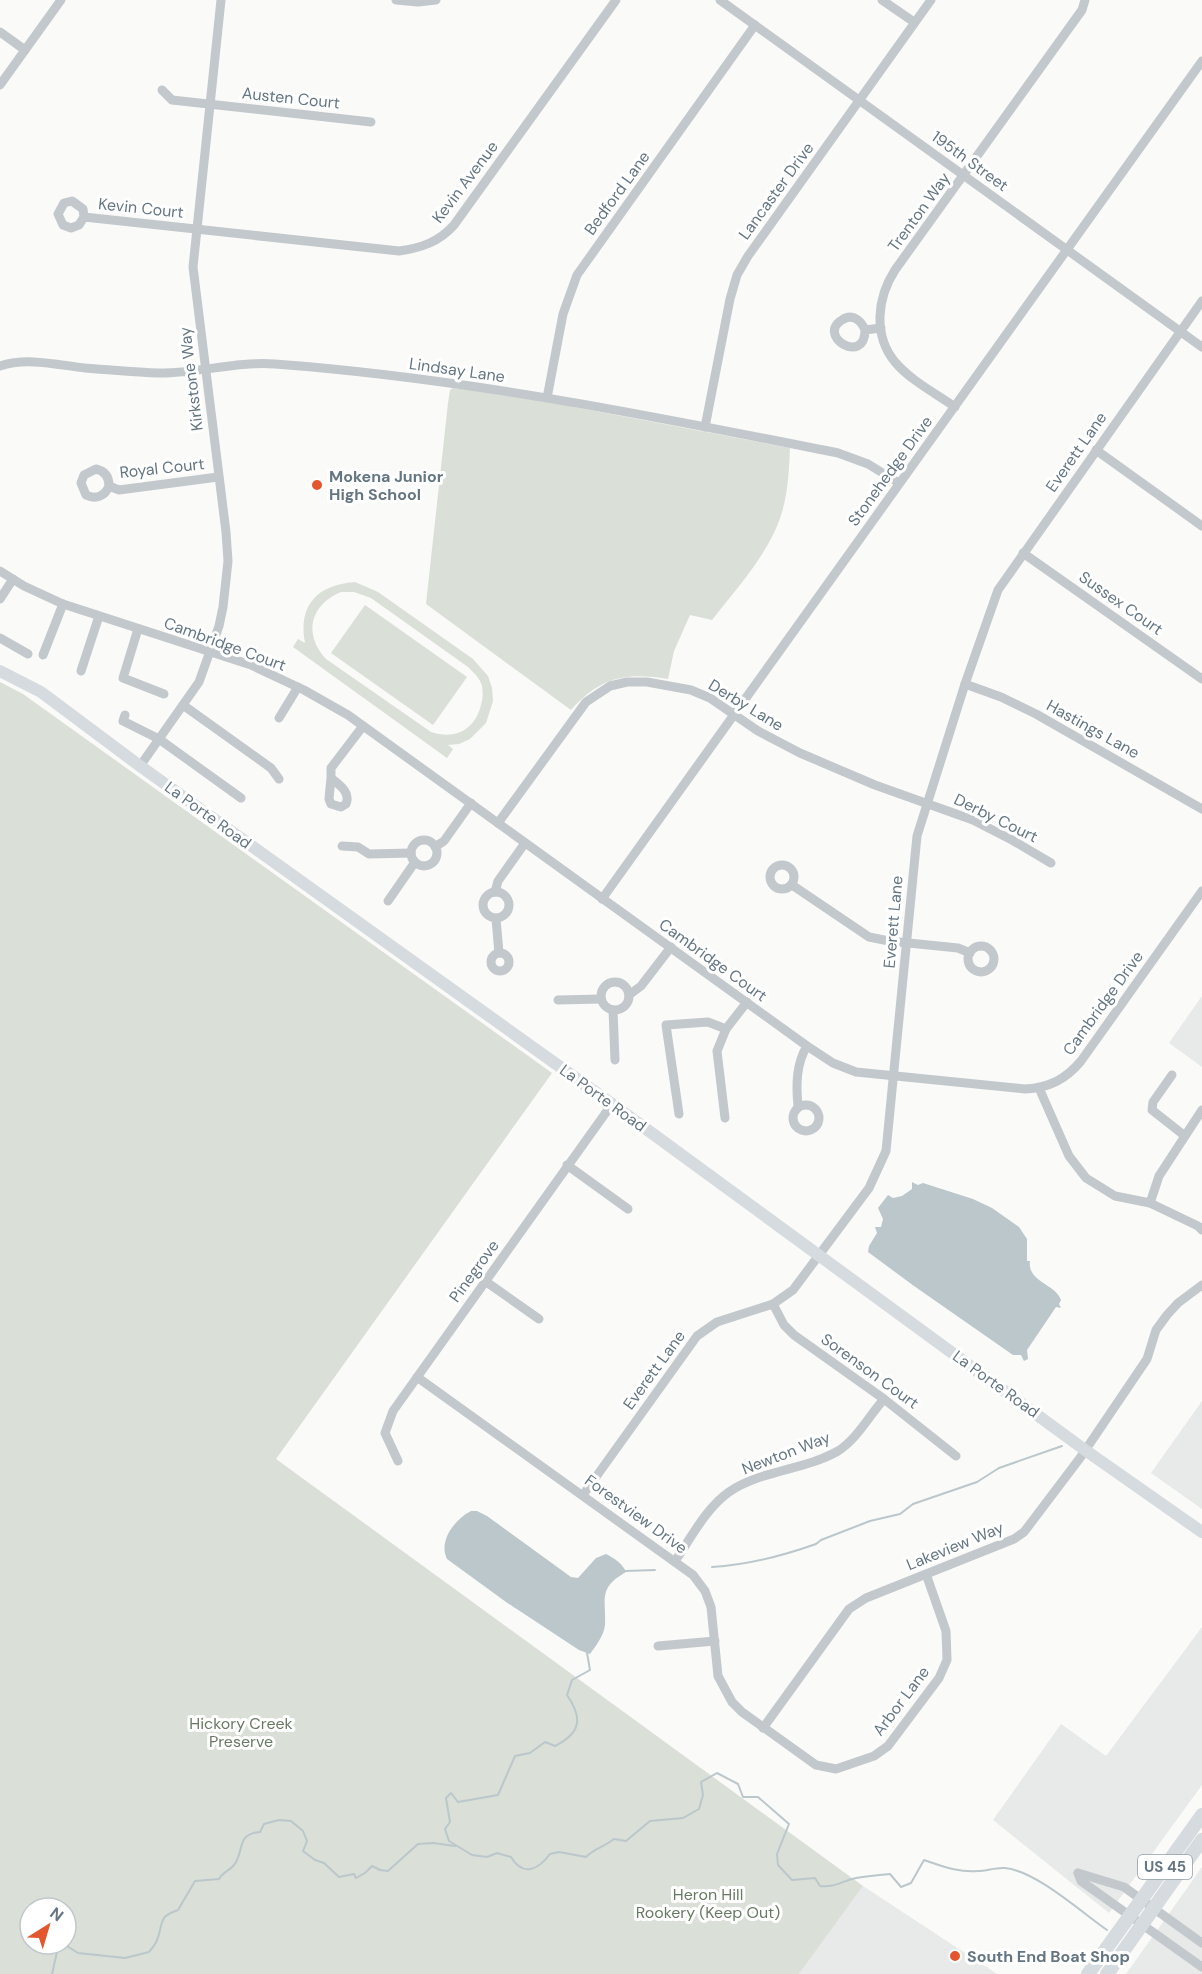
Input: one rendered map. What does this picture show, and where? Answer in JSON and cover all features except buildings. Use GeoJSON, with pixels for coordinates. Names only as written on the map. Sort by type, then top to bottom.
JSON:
{"type":"FeatureCollection","features":[{"type":"Feature","properties":{"kind":"main road","name":"US 45"},"geometry":{"type":"LineString","coordinates":[[1088,1974],[1202,1815]]}},
{"type":"Feature","properties":{"kind":"main road","name":"US 45"},"geometry":{"type":"LineString","coordinates":[[1107,1974],[1202,1840]]}},
{"type":"Feature","properties":{"kind":"street"},"geometry":{"type":"LineString","coordinates":[[0,85],[61,0]]}},
{"type":"Feature","properties":{"kind":"street","name":"Kirkstone Way"},"geometry":{"type":"LineString","coordinates":[[140,766],[199,682],[223,607],[228,561],[193,267],[195,228],[220,0]]}},
{"type":"Feature","properties":{"kind":"street"},"geometry":{"type":"LineString","coordinates":[[396,0],[418,2],[436,0]]}},
{"type":"Feature","properties":{"kind":"street","name":"Kevin Avenue"},"geometry":{"type":"LineString","coordinates":[[195,228],[399,251],[412,250],[434,242],[454,225],[616,0]]}},
{"type":"Feature","properties":{"kind":"street","name":"195th Street"},"geometry":{"type":"LineString","coordinates":[[720,0],[1202,347]]}},
{"type":"Feature","properties":{"kind":"street"},"geometry":{"type":"LineString","coordinates":[[882,0],[914,22]]}},
{"type":"Feature","properties":{"kind":"street","name":"Lancaster Drive"},"geometry":{"type":"LineString","coordinates":[[705,427],[730,299],[737,275],[748,256],[931,0]]}},
{"type":"Feature","properties":{"kind":"street","name":"Trenton Way"},"geometry":{"type":"LineString","coordinates":[[954,407],[896,363],[886,349],[879,320],[883,293],[888,280],[1082,10],[1085,0]]}},
{"type":"Feature","properties":{"kind":"street","name":"Bedford Lane"},"geometry":{"type":"LineString","coordinates":[[548,398],[563,314],[577,275],[755,25]]}},
{"type":"Feature","properties":{"kind":"street"},"geometry":{"type":"LineString","coordinates":[[0,32],[25,50]]}},
{"type":"Feature","properties":{"kind":"street","name":"Stonehedge Drive"},"geometry":{"type":"LineString","coordinates":[[602,898],[1202,62]]}},
{"type":"Feature","properties":{"kind":"street","name":"Austen Court"},"geometry":{"type":"LineString","coordinates":[[162,90],[172,100],[371,122]]}},
{"type":"Feature","properties":{"kind":"street","name":"Kevin Court"},"geometry":{"type":"LineString","coordinates":[[84,217],[195,228]]}},
{"type":"Feature","properties":{"kind":"street","name":"Everett Lane"},"geometry":{"type":"LineString","coordinates":[[583,1495],[697,1336],[717,1322],[773,1304],[793,1290],[869,1188],[886,1151],[917,836],[964,684],[998,590],[1202,302]]}},
{"type":"Feature","properties":{"kind":"street"},"geometry":{"type":"LineString","coordinates":[[865,330],[881,328]]}},
{"type":"Feature","properties":{"kind":"street","name":"Lindsay Lane"},"geometry":{"type":"LineString","coordinates":[[0,366],[26,361],[120,371],[164,373],[273,363],[436,380],[548,398],[848,456],[876,468],[899,483]]}},
{"type":"Feature","properties":{"kind":"street"},"geometry":{"type":"LineString","coordinates":[[1096,450],[1202,526]]}},
{"type":"Feature","properties":{"kind":"street","name":"Royal Court"},"geometry":{"type":"LineString","coordinates":[[109,486],[119,490],[218,477]]}},
{"type":"Feature","properties":{"kind":"street","name":"Sussex Court"},"geometry":{"type":"LineString","coordinates":[[1023,553],[1202,679]]}},
{"type":"Feature","properties":{"kind":"street"},"geometry":{"type":"LineString","coordinates":[[0,571],[13,579],[0,599]]}},
{"type":"Feature","properties":{"kind":"street","name":"Cambridge Court"},"geometry":{"type":"LineString","coordinates":[[13,579],[63,604],[251,665],[298,687],[348,715],[807,1046],[844,1068],[868,1075],[894,1077]]}},
{"type":"Feature","properties":{"kind":"street"},"geometry":{"type":"LineString","coordinates":[[42,655],[63,604]]}},
{"type":"Feature","properties":{"kind":"street"},"geometry":{"type":"LineString","coordinates":[[81,671],[99,616]]}},
{"type":"Feature","properties":{"kind":"street","name":"Cambridge Court"},"geometry":{"type":"LineString","coordinates":[[138,629],[123,678],[164,694]]}},
{"type":"Feature","properties":{"kind":"street"},"geometry":{"type":"LineString","coordinates":[[0,638],[28,654]]}},
{"type":"Feature","properties":{"kind":"street","name":"La Porte Road"},"geometry":{"type":"LineString","coordinates":[[0,671],[41,692],[140,766],[820,1255],[1085,1450],[1202,1532]]}},
{"type":"Feature","properties":{"kind":"street","name":"Derby Lane"},"geometry":{"type":"LineString","coordinates":[[498,823],[582,707],[610,686],[637,681],[679,687],[710,698],[758,731],[800,753],[926,804]]}},
{"type":"Feature","properties":{"kind":"street","name":"Hastings Lane"},"geometry":{"type":"LineString","coordinates":[[964,684],[1001,697],[1036,714],[1202,809]]}},
{"type":"Feature","properties":{"kind":"street"},"geometry":{"type":"LineString","coordinates":[[279,718],[298,687]]}},
{"type":"Feature","properties":{"kind":"street"},"geometry":{"type":"LineString","coordinates":[[183,705],[271,768],[279,778]]}},
{"type":"Feature","properties":{"kind":"street"},"geometry":{"type":"LineString","coordinates":[[125,716],[123,721],[127,724],[159,739],[241,798]]}},
{"type":"Feature","properties":{"kind":"street"},"geometry":{"type":"LineString","coordinates":[[331,778],[331,768],[363,726]]}},
{"type":"Feature","properties":{"kind":"street"},"geometry":{"type":"LineString","coordinates":[[435,847],[444,842],[471,804]]}},
{"type":"Feature","properties":{"kind":"street","name":"Derby Court"},"geometry":{"type":"LineString","coordinates":[[926,804],[985,825],[1051,863]]}},
{"type":"Feature","properties":{"kind":"street"},"geometry":{"type":"LineString","coordinates":[[342,846],[358,847],[369,854],[413,858],[425,866],[434,861],[437,852],[432,843],[423,840],[414,844],[413,858],[388,901]]}},
{"type":"Feature","properties":{"kind":"street"},"geometry":{"type":"LineString","coordinates":[[495,892],[498,881],[525,843]]}},
{"type":"Feature","properties":{"kind":"street"},"geometry":{"type":"LineString","coordinates":[[792,885],[868,937],[958,948],[970,952]]}},
{"type":"Feature","properties":{"kind":"street","name":"Cambridge Drive"},"geometry":{"type":"LineString","coordinates":[[894,1077],[1005,1088],[1039,1088],[1054,1083],[1073,1070],[1202,891]]}},
{"type":"Feature","properties":{"kind":"street"},"geometry":{"type":"LineString","coordinates":[[495,892],[505,895],[509,905],[506,915],[496,919],[486,915],[482,906],[486,896],[495,892]]}},
{"type":"Feature","properties":{"kind":"street"},"geometry":{"type":"LineString","coordinates":[[496,919],[499,953]]}},
{"type":"Feature","properties":{"kind":"street"},"geometry":{"type":"LineString","coordinates":[[628,995],[641,986],[671,947]]}},
{"type":"Feature","properties":{"kind":"street"},"geometry":{"type":"LineString","coordinates":[[613,982],[623,985],[628,995],[626,1005],[614,1010],[606,1007],[601,999],[604,987],[613,982]]}},
{"type":"Feature","properties":{"kind":"street"},"geometry":{"type":"LineString","coordinates":[[558,1000],[601,999]]}},
{"type":"Feature","properties":{"kind":"street"},"geometry":{"type":"LineString","coordinates":[[725,1118],[717,1051],[726,1029],[747,1002]]}},
{"type":"Feature","properties":{"kind":"street"},"geometry":{"type":"LineString","coordinates":[[614,1010],[615,1060]]}},
{"type":"Feature","properties":{"kind":"street"},"geometry":{"type":"LineString","coordinates":[[679,1114],[666,1025],[708,1022],[726,1029]]}},
{"type":"Feature","properties":{"kind":"street"},"geometry":{"type":"LineString","coordinates":[[798,1106],[796,1087],[800,1061],[807,1046]]}},
{"type":"Feature","properties":{"kind":"street"},"geometry":{"type":"LineString","coordinates":[[1172,1075],[1153,1102],[1152,1110],[1185,1136]]}},
{"type":"Feature","properties":{"kind":"street"},"geometry":{"type":"LineString","coordinates":[[1039,1088],[1069,1156],[1086,1178],[1115,1196],[1150,1203],[1201,1226]]}},
{"type":"Feature","properties":{"kind":"street","name":"Pinegrove"},"geometry":{"type":"LineString","coordinates":[[398,1461],[385,1433],[393,1411],[612,1104]]}},
{"type":"Feature","properties":{"kind":"street"},"geometry":{"type":"LineString","coordinates":[[1150,1203],[1159,1176],[1202,1110]]}},
{"type":"Feature","properties":{"kind":"street"},"geometry":{"type":"LineString","coordinates":[[567,1166],[628,1209]]}},
{"type":"Feature","properties":{"kind":"street"},"geometry":{"type":"LineString","coordinates":[[485,1281],[539,1319]]}},
{"type":"Feature","properties":{"kind":"street","name":"Lakeview Way"},"geometry":{"type":"LineString","coordinates":[[763,1728],[849,1609],[866,1598],[1014,1539],[1024,1532],[1085,1450],[1147,1359],[1156,1330],[1178,1303],[1202,1285]]}},
{"type":"Feature","properties":{"kind":"street","name":"Sorenson Court"},"geometry":{"type":"LineString","coordinates":[[773,1304],[784,1325],[794,1335],[884,1399],[957,1456]]}},
{"type":"Feature","properties":{"kind":"street","name":"Forestview Drive"},"geometry":{"type":"LineString","coordinates":[[417,1377],[693,1575],[705,1591],[711,1607],[716,1666],[722,1686],[737,1708],[763,1728]]}},
{"type":"Feature","properties":{"kind":"street","name":"Newton Way"},"geometry":{"type":"LineString","coordinates":[[675,1561],[714,1507],[727,1493],[748,1483],[837,1451],[857,1434],[884,1399]]}},
{"type":"Feature","properties":{"kind":"street","name":"Arbor Lane"},"geometry":{"type":"LineString","coordinates":[[763,1728],[816,1765],[836,1769],[874,1756],[888,1746],[939,1678],[947,1660],[946,1631],[926,1575]]}},
{"type":"Feature","properties":{"kind":"street"},"geometry":{"type":"LineString","coordinates":[[658,1646],[714,1641]]}},
{"type":"Feature","properties":{"kind":"street"},"geometry":{"type":"LineString","coordinates":[[1202,1944],[1124,1887],[1078,1873],[1081,1881],[1202,1968]]}},
{"type":"Feature","properties":{"kind":"shaded area"},"geometry":{"type":"Polygon","coordinates":[[[1202,996],[1202,1067],[1169,1043],[1202,996]]]}},
{"type":"Feature","properties":{"kind":"shaded area"},"geometry":{"type":"Polygon","coordinates":[[[912,1182],[918,1185],[923,1183],[973,1199],[992,1208],[1019,1227],[1027,1239],[1027,1261],[1030,1261],[1033,1274],[1054,1290],[1061,1300],[1059,1304],[1061,1308],[1056,1307],[1027,1350],[1028,1359],[1024,1361],[1021,1355],[1013,1355],[868,1252],[877,1233],[875,1227],[881,1227],[883,1219],[878,1208],[888,1195],[893,1198],[902,1196],[912,1189],[912,1182]]]}},
{"type":"Feature","properties":{"kind":"shaded area"},"geometry":{"type":"Polygon","coordinates":[[[1202,1401],[1202,1509],[1151,1473],[1202,1401]]]}},
{"type":"Feature","properties":{"kind":"shaded area"},"geometry":{"type":"Polygon","coordinates":[[[471,1511],[487,1516],[571,1577],[578,1578],[596,1558],[606,1554],[623,1566],[626,1572],[611,1583],[605,1594],[604,1629],[590,1654],[579,1650],[506,1602],[447,1559],[446,1538],[459,1519],[471,1511]]]}},
{"type":"Feature","properties":{"kind":"shaded area"},"geometry":{"type":"Polygon","coordinates":[[[1202,1627],[1202,1785],[1109,1913],[993,1820],[1061,1724],[1106,1756],[1202,1627]]]}},
{"type":"Feature","properties":{"kind":"shaded area"},"geometry":{"type":"Polygon","coordinates":[[[1202,1867],[1202,1974],[1126,1974],[1183,1894],[1202,1867]]]}},
{"type":"Feature","properties":{"kind":"shaded area"},"geometry":{"type":"Polygon","coordinates":[[[863,1886],[997,1974],[799,1974],[863,1886]]]}},
{"type":"Feature","properties":{"kind":"green space"},"geometry":{"type":"Polygon","coordinates":[[[453,388],[511,395],[790,448],[784,504],[770,541],[752,569],[712,620],[690,615],[674,651],[668,679],[639,676],[615,680],[592,690],[571,710],[426,604],[448,403],[450,390],[453,388]]]}},
{"type":"Feature","properties":{"kind":"green space"},"geometry":{"type":"Polygon","coordinates":[[[355,582],[378,592],[473,659],[488,676],[493,701],[486,723],[470,739],[459,744],[448,745],[453,749],[447,758],[293,647],[298,639],[305,643],[305,618],[313,599],[330,587],[355,582]],[[341,592],[322,604],[313,621],[314,640],[326,659],[431,732],[456,734],[469,727],[478,714],[482,700],[480,680],[468,667],[371,598],[354,592],[341,592]]]}},
{"type":"Feature","properties":{"kind":"green space"},"geometry":{"type":"Polygon","coordinates":[[[365,605],[467,677],[433,725],[331,653],[365,605]]]}},
{"type":"Feature","properties":{"kind":"green space","name":"Hickory Creek Preserve"},"geometry":{"type":"Polygon","coordinates":[[[0,682],[23,694],[552,1073],[276,1459],[863,1886],[799,1974],[0,1974],[0,682]]]}},
{"type":"Feature","properties":{"kind":"waterway"},"geometry":{"type":"LineString","coordinates":[[712,1567],[765,1559],[816,1544],[870,1521],[900,1514],[913,1504],[977,1482],[999,1468],[1062,1446]]}},
{"type":"Feature","properties":{"kind":"waterway"},"geometry":{"type":"LineString","coordinates":[[625,1571],[655,1570]]}},
{"type":"Feature","properties":{"kind":"waterway"},"geometry":{"type":"LineString","coordinates":[[587,1653],[590,1670],[572,1680],[567,1695],[576,1711],[577,1718],[577,1724],[570,1736],[555,1746],[545,1742],[530,1753],[515,1756],[498,1795],[458,1802],[451,1793],[446,1798],[450,1822],[445,1829],[449,1841],[472,1855],[487,1857],[497,1853],[511,1857],[525,1869],[536,1867],[550,1854],[559,1852],[586,1857],[614,1839],[626,1841],[650,1821],[683,1818],[699,1809],[703,1795],[701,1782],[717,1773],[738,1784],[743,1797],[758,1797],[789,1824],[777,1854],[778,1865],[792,1880],[815,1878],[820,1886],[825,1886],[856,1878],[890,1874],[901,1887],[911,1883],[924,1860],[964,1871],[1005,1868],[1030,1876],[1044,1884],[1107,1930]]}},
{"type":"Feature","properties":{"kind":"waterway"},"geometry":{"type":"LineString","coordinates":[[52,1974],[57,1952],[67,1946],[78,1953],[125,1958],[149,1952],[156,1942],[162,1921],[167,1915],[178,1910],[195,1881],[219,1879],[237,1860],[247,1836],[260,1832],[264,1824],[279,1820],[291,1821],[303,1831],[307,1841],[303,1851],[315,1860],[324,1863],[339,1877],[354,1874],[356,1878],[372,1866],[388,1871],[418,1844],[433,1843],[455,1846]]}},
{"type":"Feature","properties":{"kind":"place","name":"Mokena Junior High School"},"geometry":{"type":"Point","coordinates":[317,485]}},
{"type":"Feature","properties":{"kind":"place","name":"South End Boat Shop"},"geometry":{"type":"Point","coordinates":[955,1956]}},
{"type":"Feature","properties":{"kind":"park label","name":"Heron Hill Rookery (Keep Out)"},"geometry":{"type":"Point","coordinates":[708,1903]}}]}
